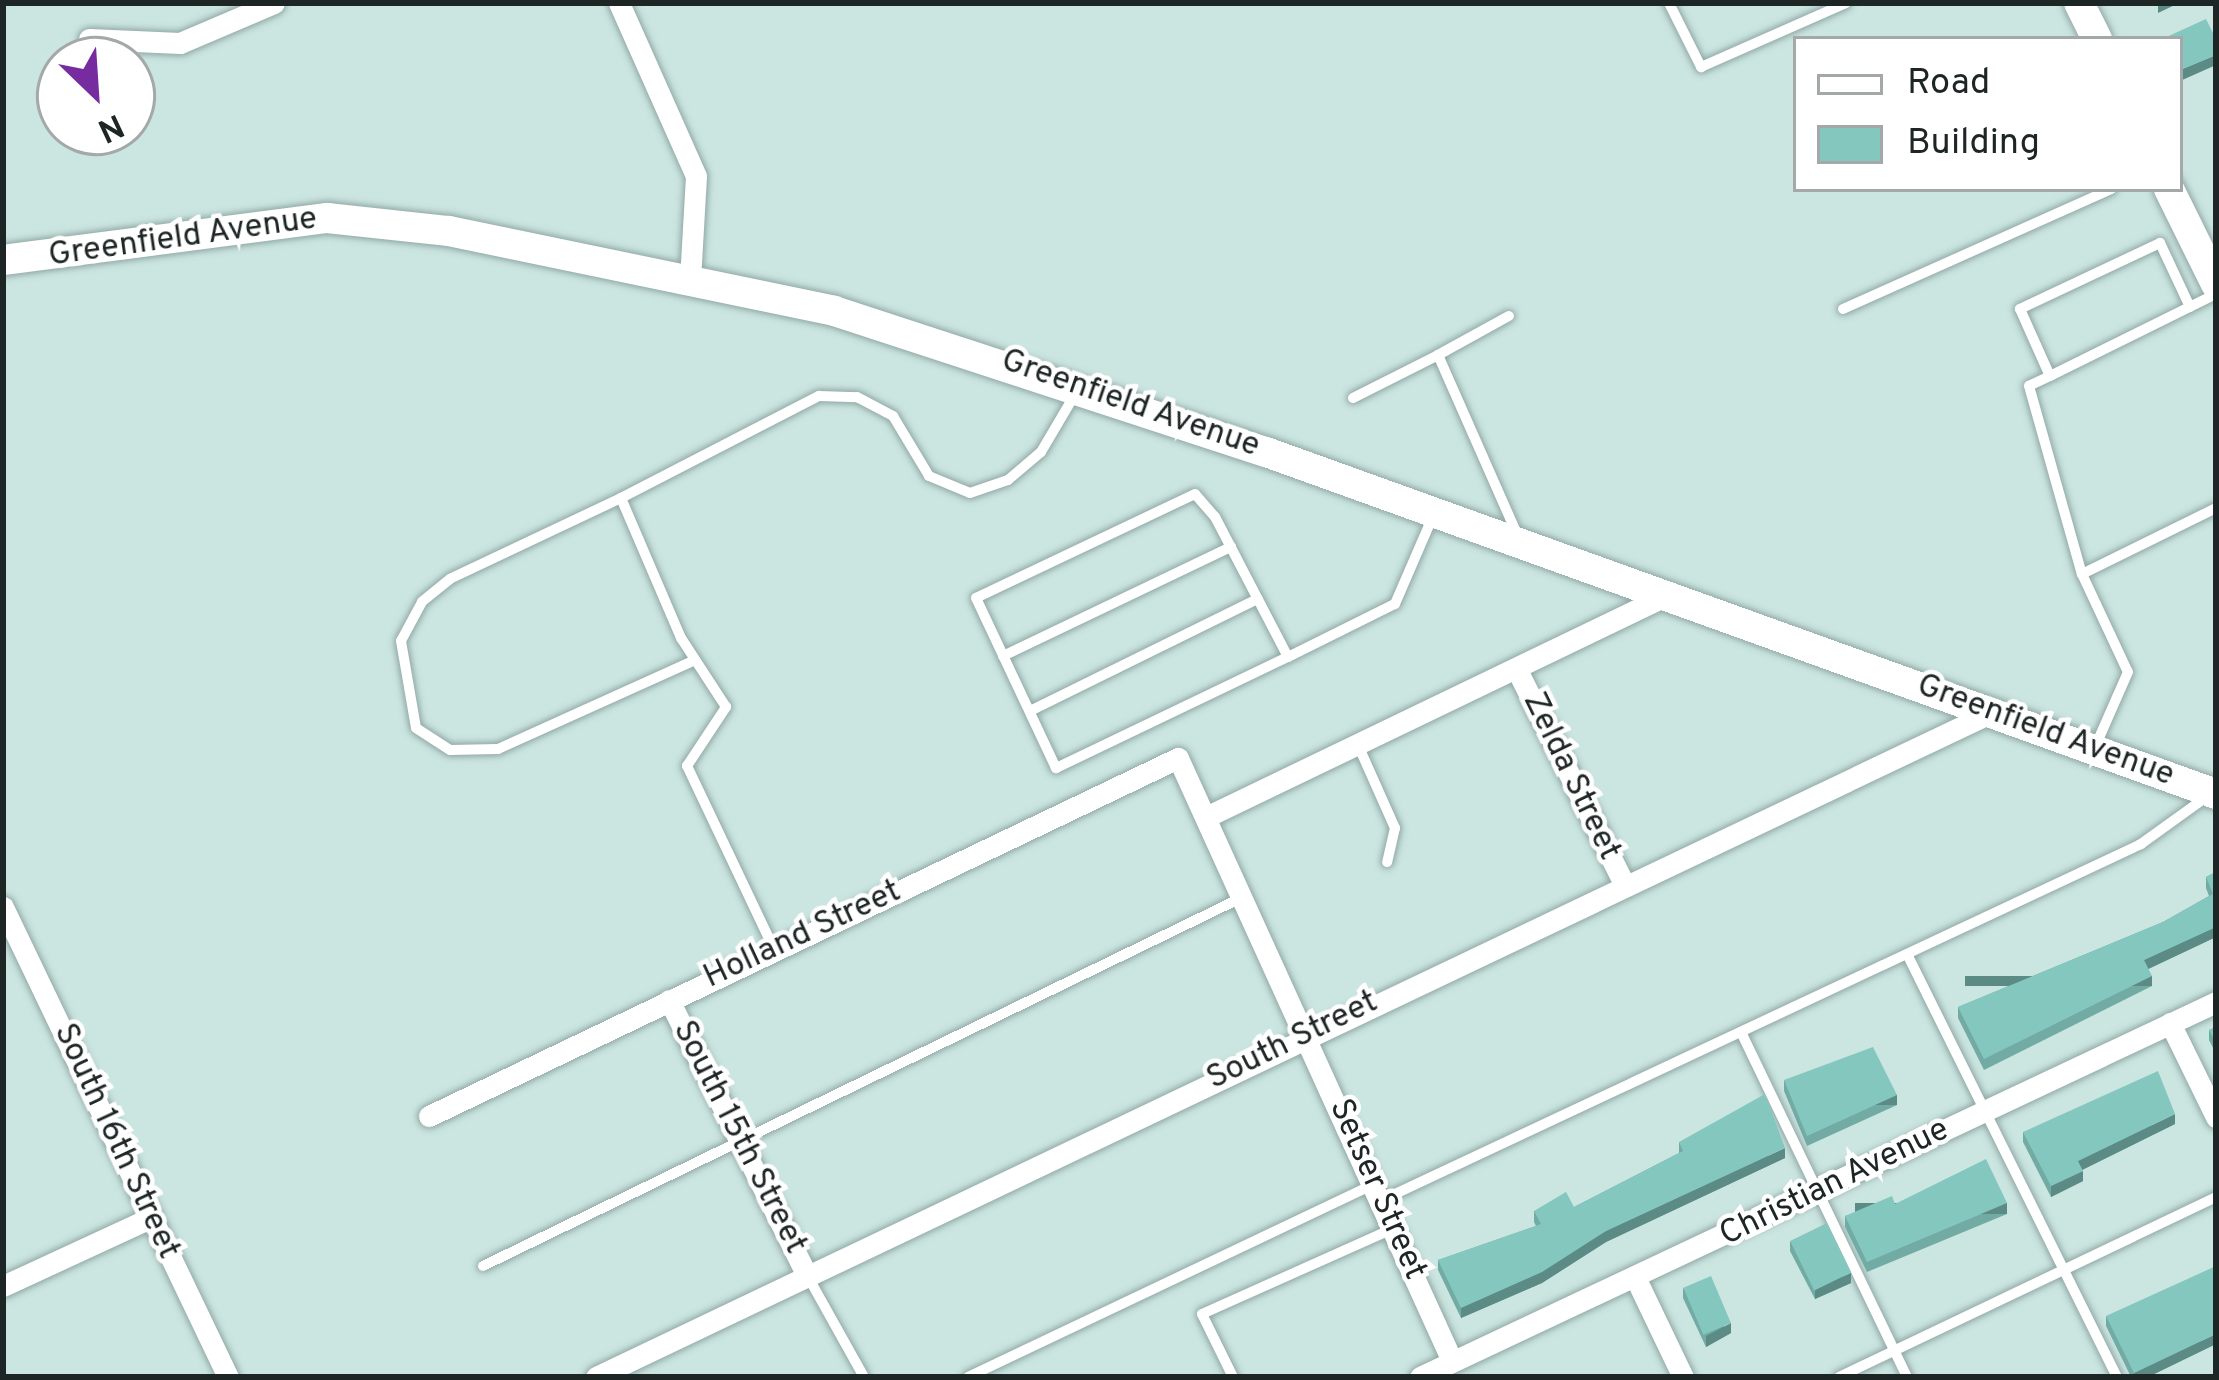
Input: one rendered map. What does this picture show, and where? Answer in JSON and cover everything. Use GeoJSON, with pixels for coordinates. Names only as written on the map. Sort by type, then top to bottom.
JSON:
{"type":"FeatureCollection","features":[{"type":"Feature","properties":{"kind":"main road"},"geometry":{"type":"LineString","coordinates":[[2079,3],[2096,36]]}},
{"type":"Feature","properties":{"kind":"main road"},"geometry":{"type":"LineString","coordinates":[[2170,192],[2216,284]]}},
{"type":"Feature","properties":{"kind":"main road","name":"Greenfield Avenue"},"geometry":{"type":"LineString","coordinates":[[3,260],[328,218],[449,231],[690,280],[918,334],[1669,594],[2214,794]]}},
{"type":"Feature","properties":{"kind":"street"},"geometry":{"type":"LineString","coordinates":[[156,42],[180,43],[274,3]]}},
{"type":"Feature","properties":{"kind":"street"},"geometry":{"type":"LineString","coordinates":[[619,3],[696,176],[690,280]]}},
{"type":"Feature","properties":{"kind":"street"},"geometry":{"type":"LineString","coordinates":[[1206,818],[1669,594]]}},
{"type":"Feature","properties":{"kind":"street","name":"Zelda Street"},"geometry":{"type":"LineString","coordinates":[[1517,670],[1624,884]]}},
{"type":"Feature","properties":{"kind":"street","name":"South Street"},"geometry":{"type":"LineString","coordinates":[[596,1377],[1992,712]]}},
{"type":"Feature","properties":{"kind":"street","name":"Holland Street"},"geometry":{"type":"LineString","coordinates":[[429,1116],[1178,758]]}},
{"type":"Feature","properties":{"kind":"street","name":"Setser Street"},"geometry":{"type":"LineString","coordinates":[[1178,758],[1308,1035],[1452,1361]]}},
{"type":"Feature","properties":{"kind":"street","name":"South 16th Street"},"geometry":{"type":"LineString","coordinates":[[3,907],[228,1377]]}},
{"type":"Feature","properties":{"kind":"street","name":"South 15th Street"},"geometry":{"type":"LineString","coordinates":[[669,1000],[808,1275]]}},
{"type":"Feature","properties":{"kind":"street","name":"Christian Avenue"},"geometry":{"type":"LineString","coordinates":[[1420,1377],[2216,1002]]}},
{"type":"Feature","properties":{"kind":"street"},"geometry":{"type":"LineString","coordinates":[[2170,1023],[2216,1117]]}},
{"type":"Feature","properties":{"kind":"street"},"geometry":{"type":"LineString","coordinates":[[3,1286],[150,1218]]}},
{"type":"Feature","properties":{"kind":"street"},"geometry":{"type":"LineString","coordinates":[[1636,1279],[1683,1377]]}},
{"type":"Feature","properties":{"kind":"lane"},"geometry":{"type":"LineString","coordinates":[[1670,3],[1701,67],[1846,3]]}},
{"type":"Feature","properties":{"kind":"lane"},"geometry":{"type":"LineString","coordinates":[[1843,309],[2104,192]]}},
{"type":"Feature","properties":{"kind":"lane"},"geometry":{"type":"LineString","coordinates":[[2050,376],[2020,309],[2160,244],[2190,307]]}},
{"type":"Feature","properties":{"kind":"lane"},"geometry":{"type":"LineString","coordinates":[[2094,749],[2128,672],[2082,574],[2029,386],[2216,294]]}},
{"type":"Feature","properties":{"kind":"lane"},"geometry":{"type":"LineString","coordinates":[[1353,398],[1509,316]]}},
{"type":"Feature","properties":{"kind":"lane"},"geometry":{"type":"LineString","coordinates":[[1438,355],[1520,543]]}},
{"type":"Feature","properties":{"kind":"lane"},"geometry":{"type":"LineString","coordinates":[[695,660],[498,749],[450,750],[416,728],[401,641],[422,602],[450,579],[621,499],[819,396],[856,397],[893,416],[929,476],[970,494],[1008,480],[1041,452],[1079,388]]}},
{"type":"Feature","properties":{"kind":"lane"},"geometry":{"type":"LineString","coordinates":[[1288,657],[1231,547],[1195,494],[976,598],[1056,768],[1288,657],[1395,604],[1434,513]]}},
{"type":"Feature","properties":{"kind":"lane"},"geometry":{"type":"LineString","coordinates":[[621,499],[695,660],[727,707],[687,766],[775,950]]}},
{"type":"Feature","properties":{"kind":"lane"},"geometry":{"type":"LineString","coordinates":[[2082,574],[2216,508]]}},
{"type":"Feature","properties":{"kind":"lane"},"geometry":{"type":"LineString","coordinates":[[1003,656],[1231,547]]}},
{"type":"Feature","properties":{"kind":"lane"},"geometry":{"type":"LineString","coordinates":[[1030,711],[1258,599]]}},
{"type":"Feature","properties":{"kind":"lane"},"geometry":{"type":"LineString","coordinates":[[1358,745],[1394,828],[1387,862]]}},
{"type":"Feature","properties":{"kind":"lane"},"geometry":{"type":"LineString","coordinates":[[968,1377],[1741,1032],[2153,838],[2214,794]]}},
{"type":"Feature","properties":{"kind":"lane"},"geometry":{"type":"LineString","coordinates":[[483,1266],[1244,897]]}},
{"type":"Feature","properties":{"kind":"lane"},"geometry":{"type":"LineString","coordinates":[[1906,954],[2116,1377]]}},
{"type":"Feature","properties":{"kind":"lane"},"geometry":{"type":"LineString","coordinates":[[1741,1032],[1906,1377]]}},
{"type":"Feature","properties":{"kind":"lane"},"geometry":{"type":"LineString","coordinates":[[1839,1377],[2216,1197]]}},
{"type":"Feature","properties":{"kind":"lane"},"geometry":{"type":"LineString","coordinates":[[1233,1377],[1202,1314],[1393,1229]]}},
{"type":"Feature","properties":{"kind":"lane"},"geometry":{"type":"LineString","coordinates":[[808,1275],[864,1377]]}},
{"type":"Feature","properties":{"kind":"building"},"geometry":{"type":"Polygon","coordinates":[[[2206,19],[2216,39],[2216,55],[2183,69],[2183,36],[2169,36],[2206,19]]]}},
{"type":"Feature","properties":{"kind":"building"},"geometry":{"type":"Polygon","coordinates":[[[2216,872],[2216,927],[2144,960],[2152,976],[1984,1059],[1958,1007],[2163,922],[2213,894],[2206,877],[2216,872]]]}},
{"type":"Feature","properties":{"kind":"building"},"geometry":{"type":"Polygon","coordinates":[[[1873,1047],[1897,1095],[1807,1136],[1784,1080],[1873,1047]]]}},
{"type":"Feature","properties":{"kind":"building"},"geometry":{"type":"Polygon","coordinates":[[[2158,1071],[2175,1114],[2078,1161],[2083,1171],[2051,1186],[2023,1132],[2158,1071]]]}},
{"type":"Feature","properties":{"kind":"building"},"geometry":{"type":"Polygon","coordinates":[[[1765,1094],[1785,1148],[1606,1231],[1542,1272],[1461,1308],[1438,1260],[1541,1224],[1534,1211],[1566,1192],[1574,1207],[1683,1151],[1679,1142],[1765,1094]]]}},
{"type":"Feature","properties":{"kind":"building"},"geometry":{"type":"Polygon","coordinates":[[[1986,1159],[2007,1203],[1867,1262],[1845,1216],[1892,1196],[1895,1204],[1986,1159]]]}},
{"type":"Feature","properties":{"kind":"building"},"geometry":{"type":"Polygon","coordinates":[[[1827,1223],[1851,1272],[1814,1290],[1790,1241],[1827,1223]]]}},
{"type":"Feature","properties":{"kind":"building"},"geometry":{"type":"Polygon","coordinates":[[[2216,1266],[2216,1334],[2134,1373],[2106,1316],[2216,1266]]]}},
{"type":"Feature","properties":{"kind":"building"},"geometry":{"type":"Polygon","coordinates":[[[1711,1276],[1731,1323],[1703,1335],[1683,1288],[1711,1276]]]}}]}
